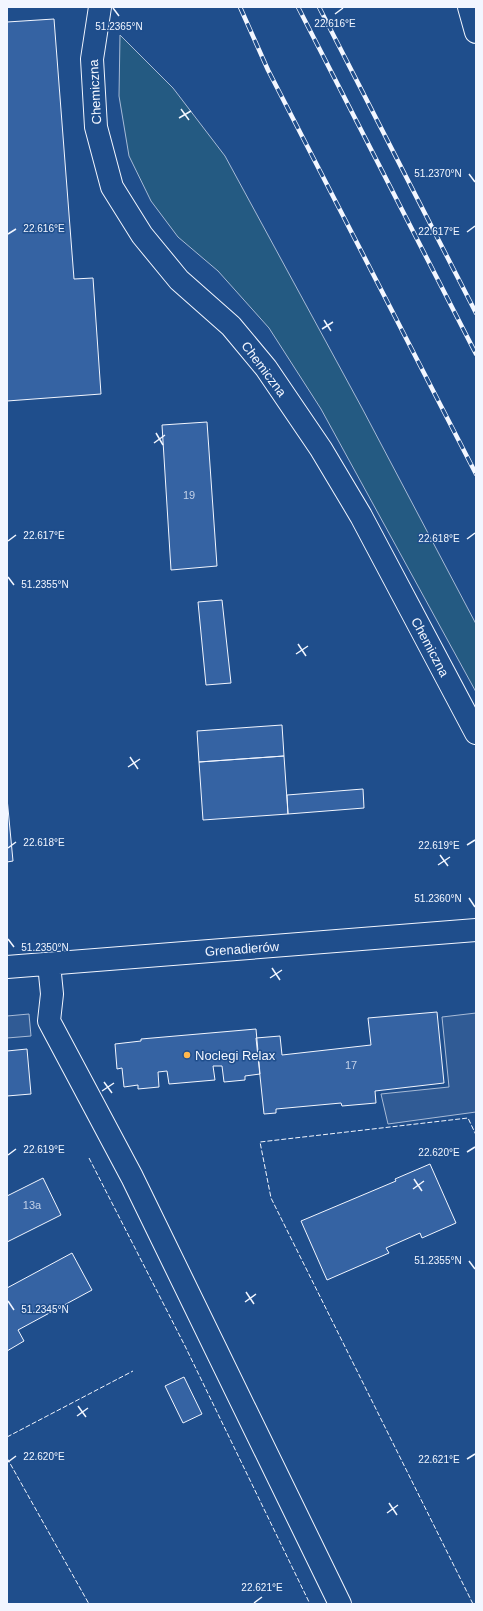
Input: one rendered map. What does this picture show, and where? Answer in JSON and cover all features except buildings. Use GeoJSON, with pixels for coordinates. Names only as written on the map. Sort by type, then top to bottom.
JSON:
{"type":"FeatureCollection","features":[{"type":"Feature","properties":{"kind":"street","name":"Chemiczna"},"geometry":{"type":"LineString","coordinates":[[100,7],[92,59],[96,127],[112,187],[142,235],[179,280],[231,326],[266,368],[312,437],[361,516],[476,734]]}},
{"type":"Feature","properties":{"kind":"street"},"geometry":{"type":"LineString","coordinates":[[469,7],[476,32]]}},
{"type":"Feature","properties":{"kind":"street","name":"Grenadierów"},"geometry":{"type":"LineString","coordinates":[[7,967],[476,930]]}},
{"type":"Feature","properties":{"kind":"street"},"geometry":{"type":"LineString","coordinates":[[48,964],[52,994],[49,1021],[132,1177],[340,1604]]}},
{"type":"Feature","properties":{"kind":"shaded area"},"geometry":{"type":"Polygon","coordinates":[[[120,35],[173,88],[225,156],[362,408],[476,624],[476,692],[321,409],[269,328],[218,271],[178,237],[151,201],[129,156],[119,96],[120,35]]]}},
{"type":"Feature","properties":{"kind":"shaded area"},"geometry":{"type":"Polygon","coordinates":[[[476,1013],[476,1112],[388,1124],[381,1094],[449,1087],[442,1017],[476,1013]]]}},
{"type":"Feature","properties":{"kind":"shaded area"},"geometry":{"type":"Polygon","coordinates":[[[29,1014],[31,1036],[7,1038],[7,1016],[29,1014]]]}},
{"type":"Feature","properties":{"kind":"railway"},"geometry":{"type":"LineString","coordinates":[[240,7],[268,70],[476,474]]}},
{"type":"Feature","properties":{"kind":"railway"},"geometry":{"type":"LineString","coordinates":[[298,7],[476,354]]}},
{"type":"Feature","properties":{"kind":"railway"},"geometry":{"type":"LineString","coordinates":[[319,7],[476,313]]}},
{"type":"Feature","properties":{"kind":"fence"},"geometry":{"type":"LineString","coordinates":[[473,1604],[271,1198],[260,1142],[468,1118],[476,1135]]}},
{"type":"Feature","properties":{"kind":"fence"},"geometry":{"type":"LineString","coordinates":[[89,1158],[185,1346],[310,1604]]}},
{"type":"Feature","properties":{"kind":"fence"},"geometry":{"type":"LineString","coordinates":[[7,1437],[133,1371]]}},
{"type":"Feature","properties":{"kind":"fence"},"geometry":{"type":"LineString","coordinates":[[7,1458],[89,1604]]}},
{"type":"Feature","properties":{"kind":"place","name":"Noclegi Relax"},"geometry":{"type":"Point","coordinates":[187,1055]}}]}
